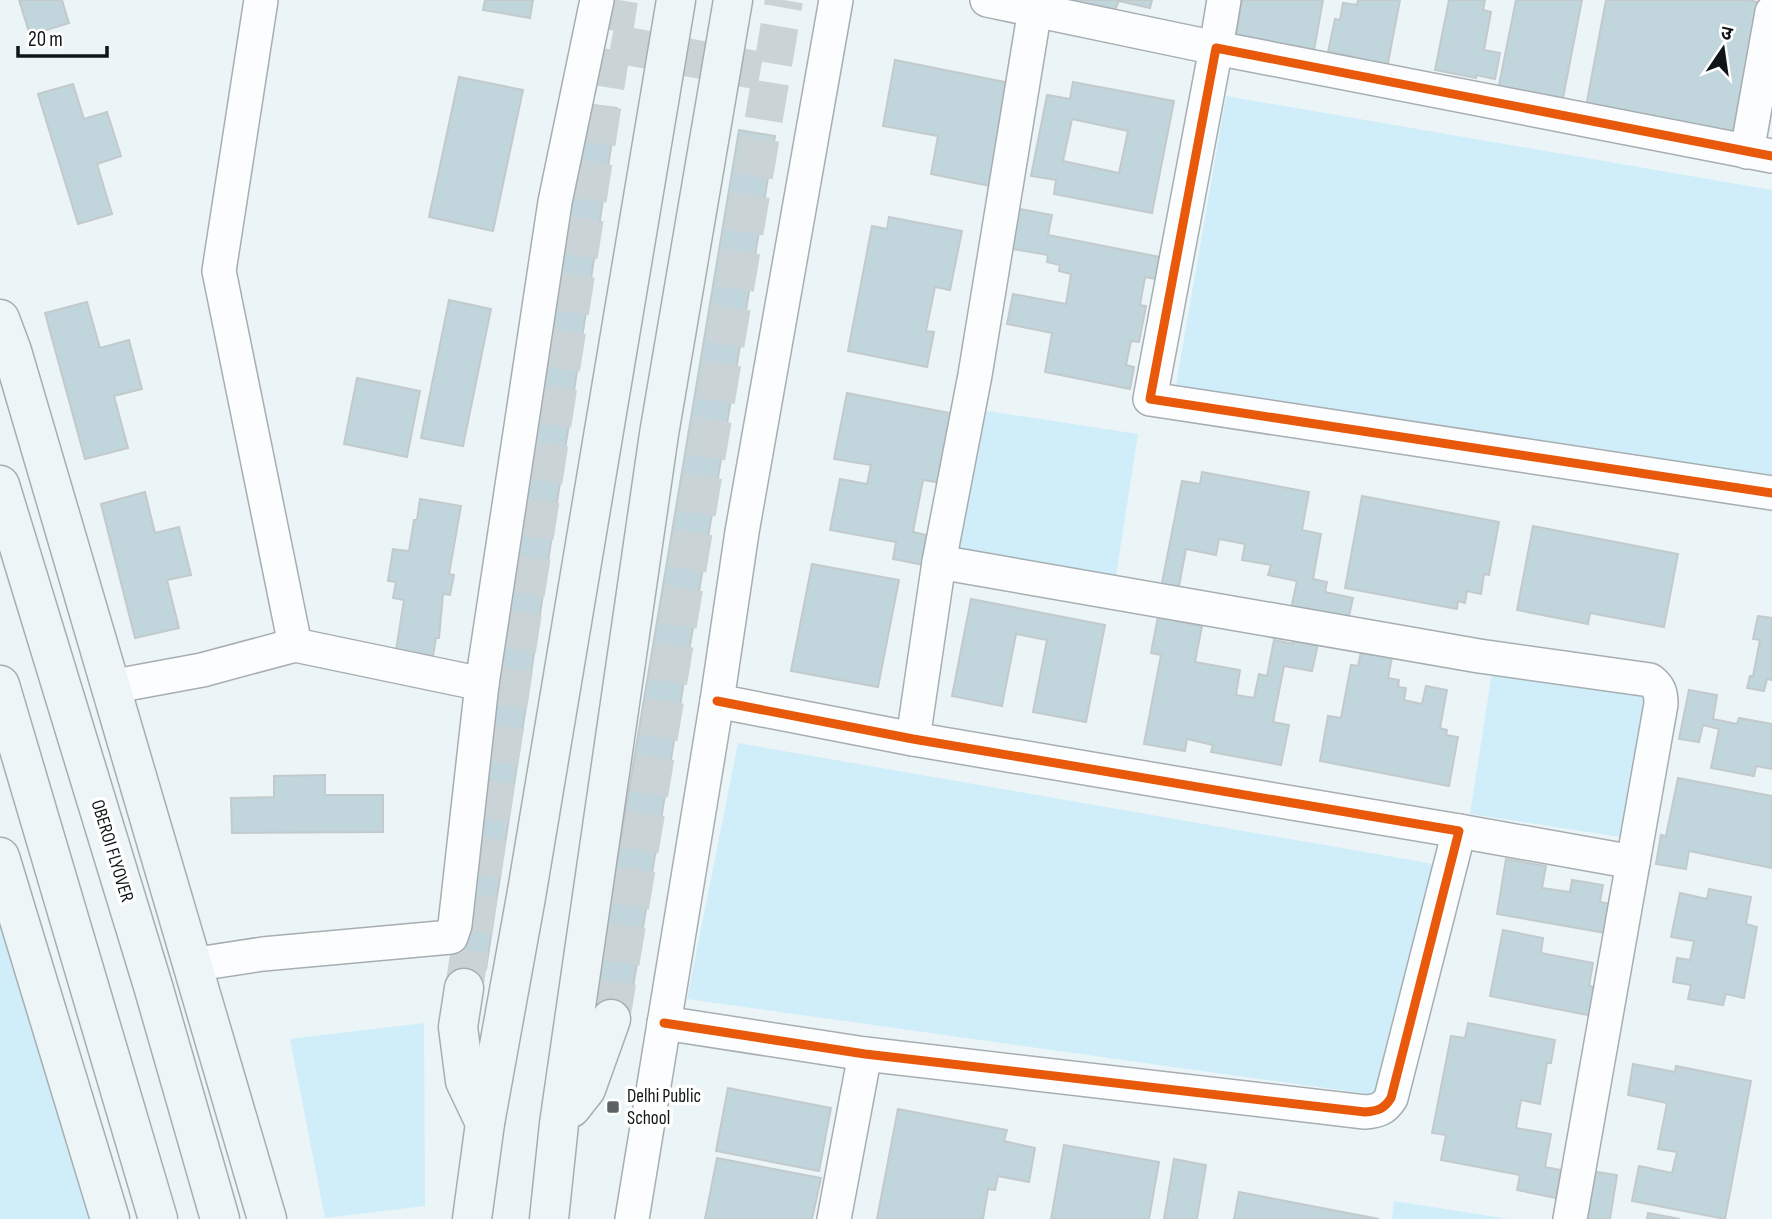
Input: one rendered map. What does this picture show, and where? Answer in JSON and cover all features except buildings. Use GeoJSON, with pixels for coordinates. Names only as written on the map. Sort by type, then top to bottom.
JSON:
{"type":"FeatureCollection","features":[{"type":"Feature","properties":{"kind":"main road"},"geometry":{"type":"LineString","coordinates":[[472,1219],[485,1123],[526,897],[676,0]]}},
{"type":"Feature","properties":{"kind":"main road"},"geometry":{"type":"LineString","coordinates":[[549,1219],[559,1124],[659,434],[733,0]]}},
{"type":"Feature","properties":{"kind":"main road"},"geometry":{"type":"LineString","coordinates":[[0,319],[12,351],[267,1219]]}},
{"type":"Feature","properties":{"kind":"main road","name":"OBEROI FLYOVER"},"geometry":{"type":"LineString","coordinates":[[0,485],[153,986],[220,1219]]}},
{"type":"Feature","properties":{"kind":"main road"},"geometry":{"type":"LineString","coordinates":[[0,685],[158,1219]]}},
{"type":"Feature","properties":{"kind":"main road"},"geometry":{"type":"LineString","coordinates":[[0,857],[110,1219]]}},
{"type":"Feature","properties":{"kind":"main road"},"geometry":{"type":"LineString","coordinates":[[464,988],[458,1027],[465,1081],[485,1123]]}},
{"type":"Feature","properties":{"kind":"main road"},"geometry":{"type":"LineString","coordinates":[[559,1124],[586,1089],[611,1019]]}},
{"type":"Feature","properties":{"kind":"street"},"geometry":{"type":"LineString","coordinates":[[261,0],[219,271],[295,645]]}},
{"type":"Feature","properties":{"kind":"street"},"geometry":{"type":"LineString","coordinates":[[191,965],[263,954],[451,937],[455,925],[482,684],[555,202],[597,0]]}},
{"type":"Feature","properties":{"kind":"street"},"geometry":{"type":"LineString","coordinates":[[632,1219],[745,519],[836,0]]}},
{"type":"Feature","properties":{"kind":"street"},"geometry":{"type":"LineString","coordinates":[[987,0],[1216,48],[1759,154],[1772,12]]}},
{"type":"Feature","properties":{"kind":"street"},"geometry":{"type":"LineString","coordinates":[[1224,0],[1150,399],[1772,493]]}},
{"type":"Feature","properties":{"kind":"street"},"geometry":{"type":"LineString","coordinates":[[913,739],[939,562],[975,375],[1035,9]]}},
{"type":"Feature","properties":{"kind":"street"},"geometry":{"type":"LineString","coordinates":[[939,562],[1479,656],[1650,680],[1657,686],[1661,694],[1661,704],[1570,1219]]}},
{"type":"Feature","properties":{"kind":"street"},"geometry":{"type":"LineString","coordinates":[[110,687],[202,670],[295,645],[482,684]]}},
{"type":"Feature","properties":{"kind":"street"},"geometry":{"type":"LineString","coordinates":[[717,701],[913,739],[1633,862]]}},
{"type":"Feature","properties":{"kind":"street"},"geometry":{"type":"LineString","coordinates":[[663,1023],[865,1054],[1375,1111],[1385,1107],[1391,1098],[1459,831]]}},
{"type":"Feature","properties":{"kind":"street"},"geometry":{"type":"LineString","coordinates":[[834,1219],[865,1054]]}},
{"type":"Feature","properties":{"kind":"shaded area"},"geometry":{"type":"Polygon","coordinates":[[[1226,96],[1772,190],[1772,488],[1176,385],[1226,96]]]}},
{"type":"Feature","properties":{"kind":"shaded area"},"geometry":{"type":"Polygon","coordinates":[[[981,410],[1138,434],[1116,576],[959,551],[981,410]]]}},
{"type":"Feature","properties":{"kind":"shaded area"},"geometry":{"type":"Polygon","coordinates":[[[1492,672],[1649,697],[1627,838],[1470,814],[1492,672]]]}},
{"type":"Feature","properties":{"kind":"shaded area"},"geometry":{"type":"Polygon","coordinates":[[[738,743],[1445,866],[1375,1095],[687,999],[738,743]]]}},
{"type":"Feature","properties":{"kind":"shaded area"},"geometry":{"type":"Polygon","coordinates":[[[0,910],[99,1219],[0,1219],[0,910]]]}},
{"type":"Feature","properties":{"kind":"shaded area"},"geometry":{"type":"Polygon","coordinates":[[[424,1023],[425,1206],[325,1218],[290,1039],[424,1023]]]}},
{"type":"Feature","properties":{"kind":"shaded area"},"geometry":{"type":"Polygon","coordinates":[[[1394,1201],[1509,1219],[1392,1219],[1394,1201]]]}},
{"type":"Feature","properties":{"kind":"tunnel"},"geometry":{"type":"LineString","coordinates":[[464,988],[619,0]]}},
{"type":"Feature","properties":{"kind":"tunnel"},"geometry":{"type":"LineString","coordinates":[[611,1019],[784,0]]}},
{"type":"Feature","properties":{"kind":"tunnel"},"geometry":{"type":"LineString","coordinates":[[611,43],[771,73]]}},
{"type":"Feature","properties":{"kind":"cycle path"},"geometry":{"type":"LineString","coordinates":[[1772,156],[1216,48],[1150,399],[1772,493]]}},
{"type":"Feature","properties":{"kind":"cycle path"},"geometry":{"type":"LineString","coordinates":[[664,1023],[865,1054],[1374,1111],[1383,1107],[1391,1098],[1459,831],[913,739],[717,701]]}},
{"type":"Feature","properties":{"kind":"place","name":"Delhi Public School"},"geometry":{"type":"Point","coordinates":[613,1107]}}]}
